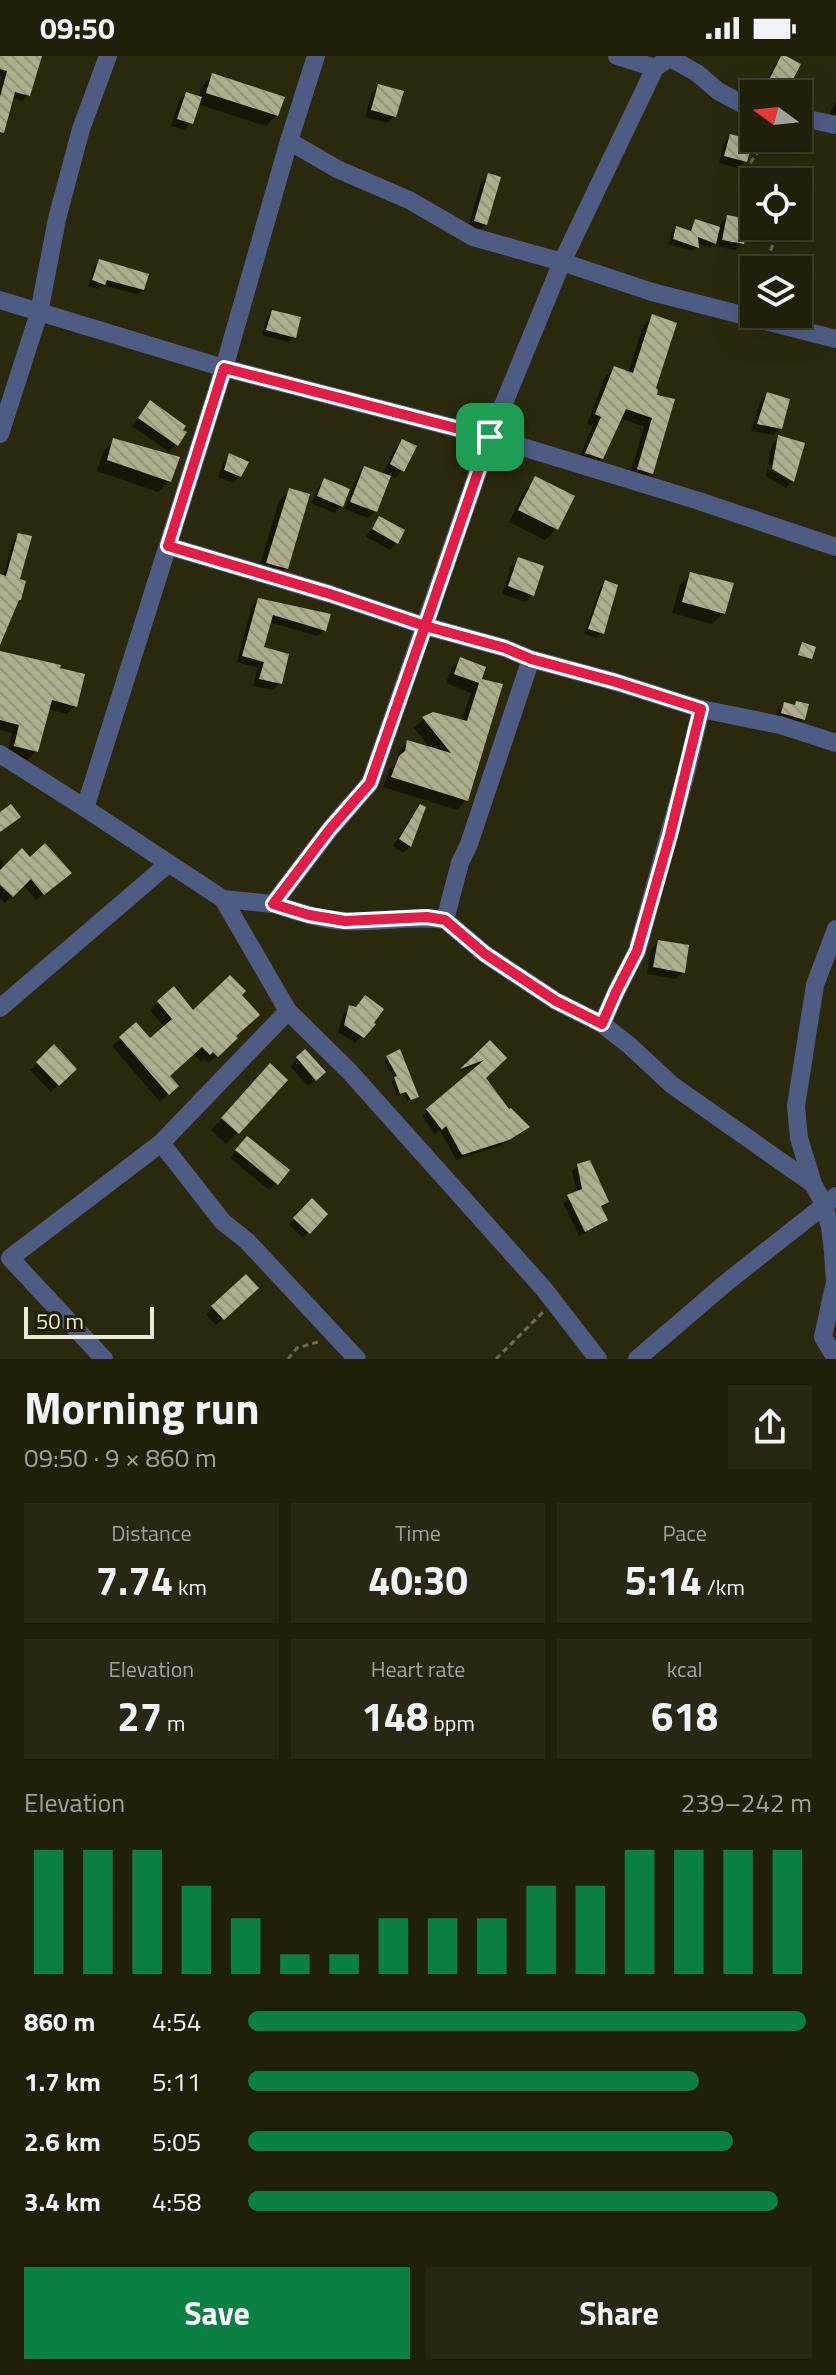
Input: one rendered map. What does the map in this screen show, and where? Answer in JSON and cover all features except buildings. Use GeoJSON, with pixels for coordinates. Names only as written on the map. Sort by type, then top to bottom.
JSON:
{"type":"FeatureCollection","features":[{"type":"Feature","properties":{"kind":"street"},"geometry":{"type":"LineString","coordinates":[[0,434],[39,313],[57,219],[81,129],[108,56]]}},
{"type":"Feature","properties":{"kind":"street"},"geometry":{"type":"LineString","coordinates":[[85,808],[224,368],[316,56]]}},
{"type":"Feature","properties":{"kind":"street"},"geometry":{"type":"LineString","coordinates":[[617,56],[666,61],[697,73],[727,96],[740,102]]}},
{"type":"Feature","properties":{"kind":"street"},"geometry":{"type":"LineString","coordinates":[[273,904],[330,829],[370,783],[490,437],[562,262],[666,61]]}},
{"type":"Feature","properties":{"kind":"street"},"geometry":{"type":"LineString","coordinates":[[812,120],[836,125]]}},
{"type":"Feature","properties":{"kind":"street"},"geometry":{"type":"LineString","coordinates":[[289,141],[337,169],[409,200],[473,237],[652,292],[836,339]]}},
{"type":"Feature","properties":{"kind":"street"},"geometry":{"type":"LineString","coordinates":[[0,300],[224,368],[490,437],[836,547]]}},
{"type":"Feature","properties":{"kind":"street"},"geometry":{"type":"LineString","coordinates":[[168,546],[505,648],[531,659],[701,709],[780,725],[836,743]]}},
{"type":"Feature","properties":{"kind":"street"},"geometry":{"type":"LineString","coordinates":[[445,920],[460,863],[531,659]]}},
{"type":"Feature","properties":{"kind":"street"},"geometry":{"type":"LineString","coordinates":[[602,1024],[637,951],[680,798],[701,709]]}},
{"type":"Feature","properties":{"kind":"street"},"geometry":{"type":"LineString","coordinates":[[0,754],[223,899],[273,904],[309,915],[345,921],[427,917],[445,920],[506,968],[556,1001],[602,1024],[672,1085],[813,1184],[830,1200],[836,1282],[830,1332],[836,1359]]}},
{"type":"Feature","properties":{"kind":"street"},"geometry":{"type":"LineString","coordinates":[[0,1008],[168,864]]}},
{"type":"Feature","properties":{"kind":"street"},"geometry":{"type":"LineString","coordinates":[[223,899],[288,1011],[349,1071],[554,1301],[598,1359]]}},
{"type":"Feature","properties":{"kind":"street"},"geometry":{"type":"LineString","coordinates":[[813,1184],[799,1138],[796,1106],[815,985],[836,929]]}},
{"type":"Feature","properties":{"kind":"street"},"geometry":{"type":"LineString","coordinates":[[104,1359],[3,1257],[161,1143],[288,1011]]}},
{"type":"Feature","properties":{"kind":"street"},"geometry":{"type":"LineString","coordinates":[[161,1143],[223,1222],[247,1241],[357,1359]]}},
{"type":"Feature","properties":{"kind":"street"},"geometry":{"type":"LineString","coordinates":[[637,1359],[830,1200]]}},
{"type":"Feature","properties":{"kind":"path"},"geometry":{"type":"LineString","coordinates":[[496,1359],[554,1301]]}},
{"type":"Feature","properties":{"kind":"path"},"geometry":{"type":"LineString","coordinates":[[288,1359],[297,1348],[337,1337]]}},
{"type":"Feature","properties":{"kind":"route"},"geometry":{"type":"LineString","coordinates":[[490,437],[224,368],[168,546],[425,626],[370,783],[330,829],[273,904],[309,915],[345,921],[427,917],[445,920],[485,954],[556,1001],[602,1024],[637,951],[701,709],[425,626],[490,437]]}}]}
